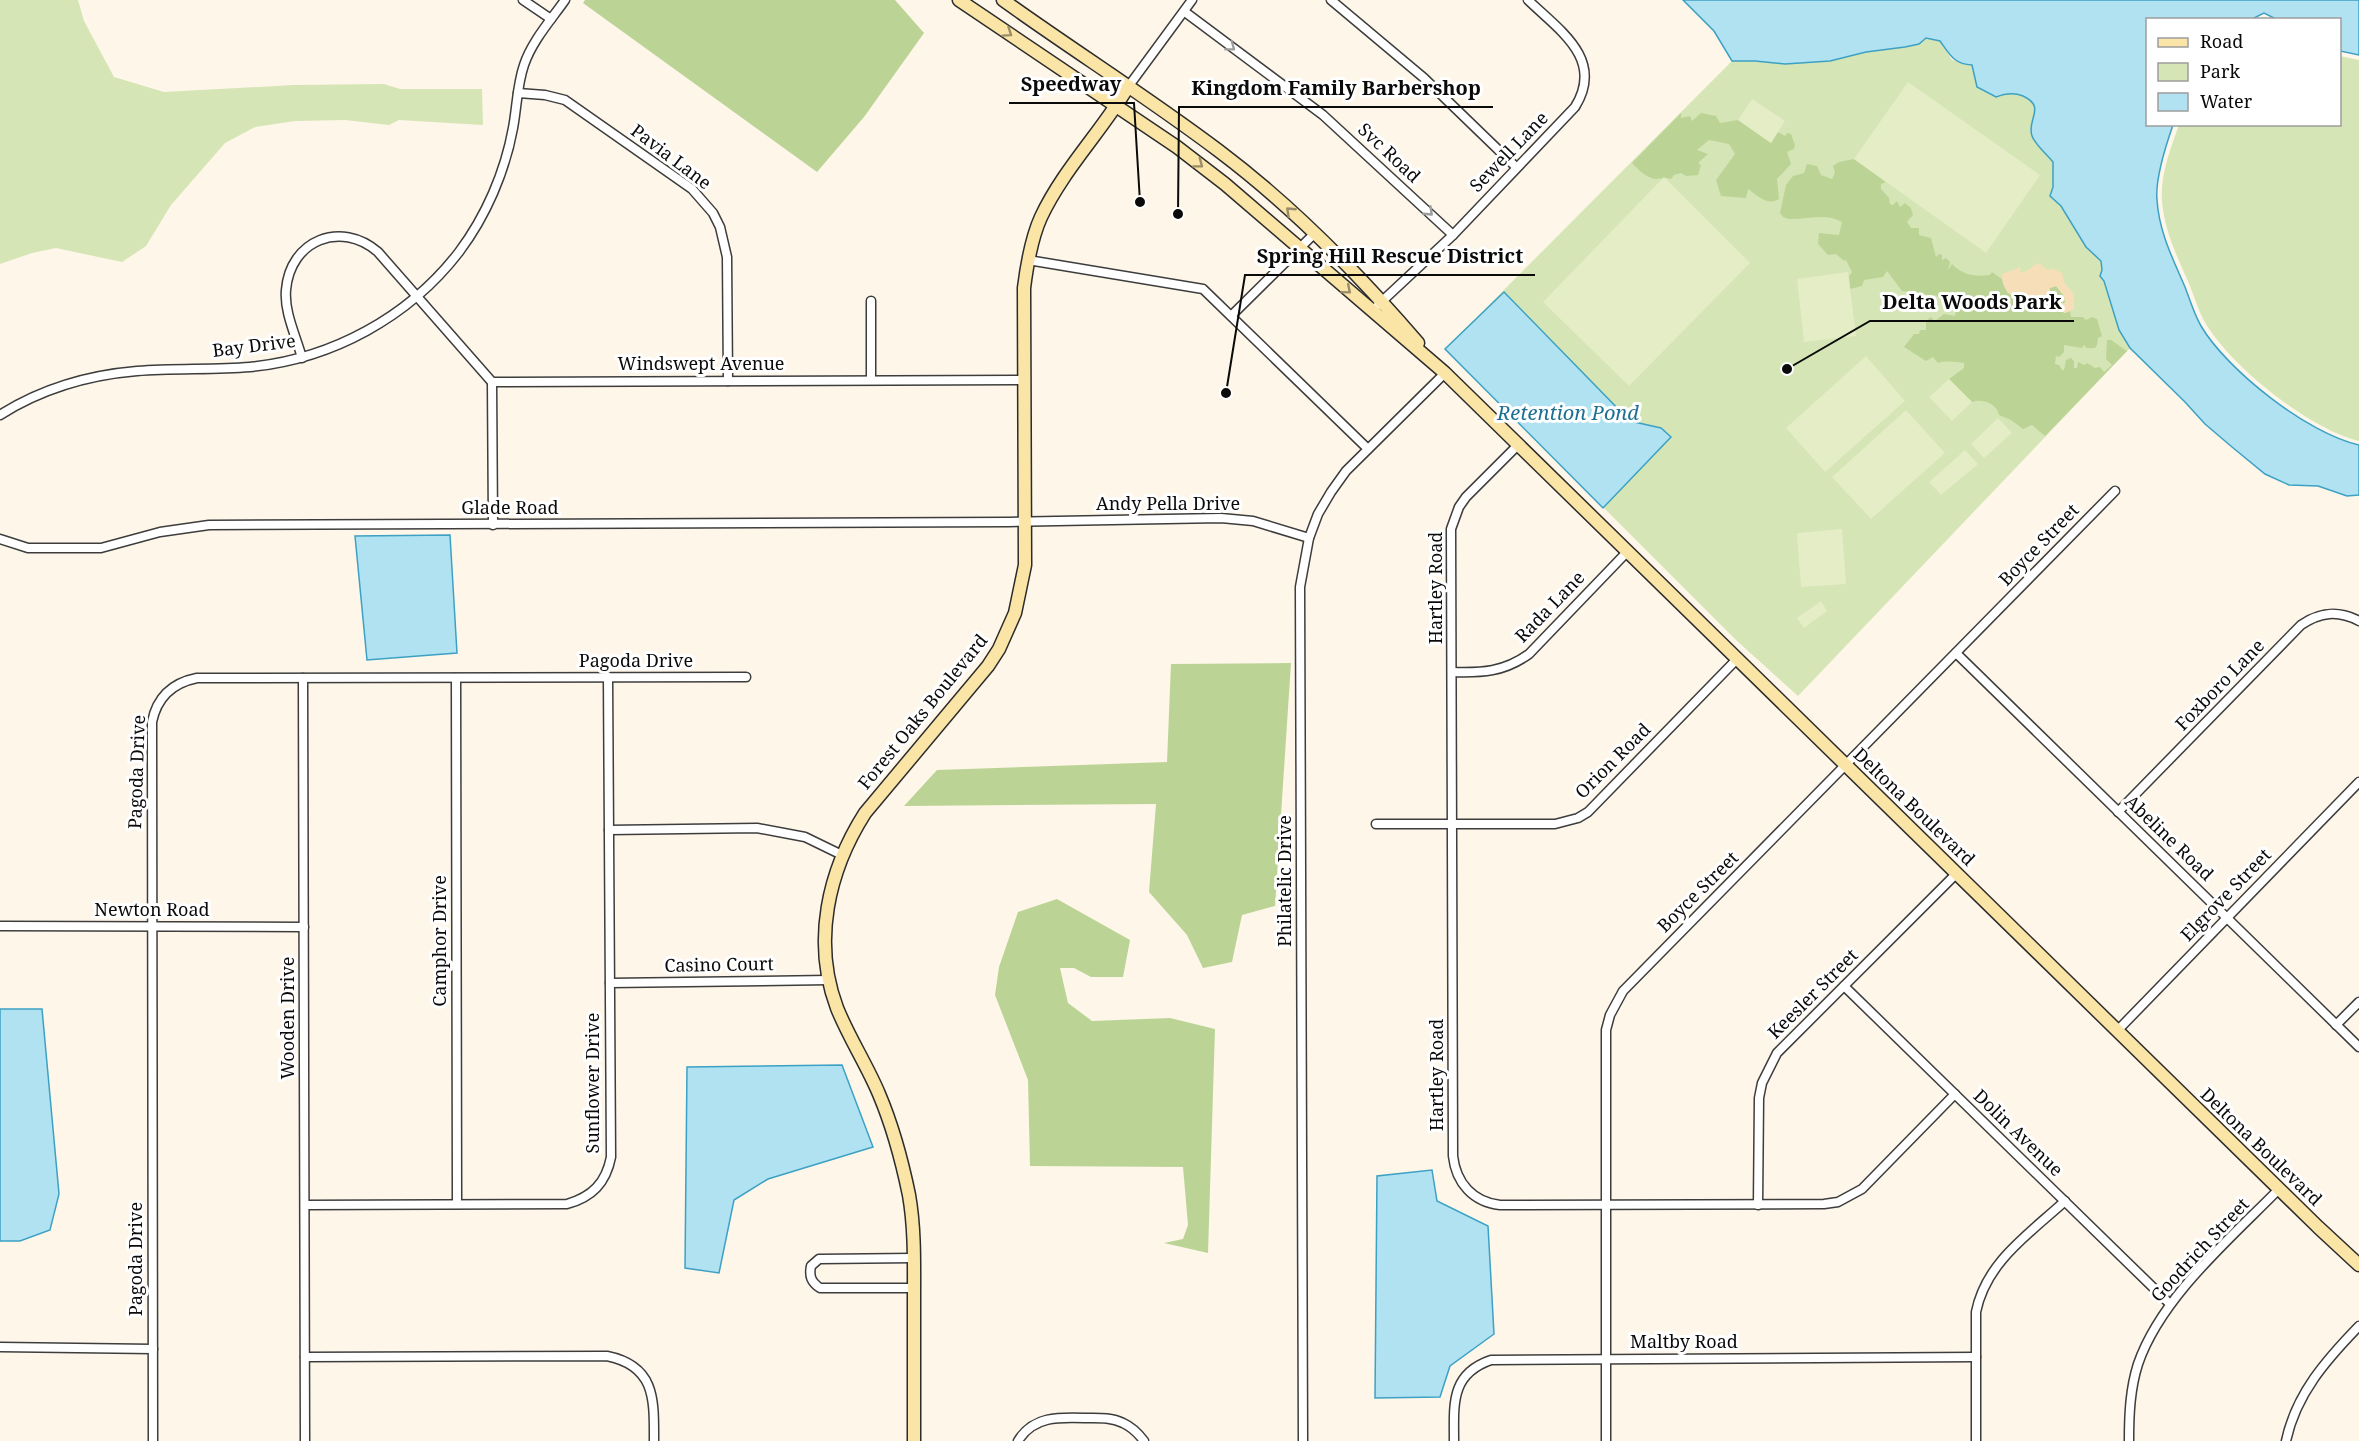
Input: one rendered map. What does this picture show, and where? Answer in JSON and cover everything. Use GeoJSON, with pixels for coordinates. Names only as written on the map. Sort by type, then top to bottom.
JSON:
{"type":"FeatureCollection","features":[{"type":"Feature","properties":{"kind":"main road","name":"Deltona Boulevard"},"geometry":{"type":"LineString","coordinates":[[959,0],[1117,106],[1225,184],[1445,373]]}},
{"type":"Feature","properties":{"kind":"main road","name":"Deltona Boulevard"},"geometry":{"type":"LineString","coordinates":[[1003,0],[1220,151],[1280,201],[1382,301],[1445,373],[1518,445],[2359,1265]]}},
{"type":"Feature","properties":{"kind":"main road","name":"Forest Oaks Boulevard"},"geometry":{"type":"LineString","coordinates":[[914,1441],[914,1258],[909,1198],[893,1131],[877,1089],[845,1028],[829,980],[825,944],[826,910],[831,885],[842,855],[865,813],[981,674],[999,649],[1015,613],[1022,589],[1025,565],[1024,288],[1028,260],[1041,218],[1052,197],[1128,87]]}},
{"type":"Feature","properties":{"kind":"street"},"geometry":{"type":"LineString","coordinates":[[524,0],[552,19]]}},
{"type":"Feature","properties":{"kind":"street","name":"Bay Drive"},"geometry":{"type":"LineString","coordinates":[[0,415],[58,387],[111,374],[249,367],[302,358],[357,337],[382,322],[417,296],[459,252],[488,205],[507,156],[525,63],[532,47],[565,0]]}},
{"type":"Feature","properties":{"kind":"street"},"geometry":{"type":"LineString","coordinates":[[1128,87],[1192,0]]}},
{"type":"Feature","properties":{"kind":"street"},"geometry":{"type":"LineString","coordinates":[[1331,0],[1424,78],[1516,167]]}},
{"type":"Feature","properties":{"kind":"street","name":"Sewell Lane"},"geometry":{"type":"LineString","coordinates":[[1372,311],[1453,235],[1575,107],[1584,87],[1585,75],[1579,53],[1572,43],[1528,0]]}},
{"type":"Feature","properties":{"kind":"street","name":"Svc Road"},"geometry":{"type":"LineString","coordinates":[[1185,12],[1323,115],[1453,235]]}},
{"type":"Feature","properties":{"kind":"street","name":"Pavia Lane"},"geometry":{"type":"LineString","coordinates":[[518,93],[545,95],[565,100],[692,189],[713,213],[720,226],[728,257],[728,381]]}},
{"type":"Feature","properties":{"kind":"street"},"geometry":{"type":"LineString","coordinates":[[1231,316],[1314,234]]}},
{"type":"Feature","properties":{"kind":"street"},"geometry":{"type":"LineString","coordinates":[[302,358],[286,304],[286,292],[292,268],[298,258],[314,243],[324,238],[345,235],[368,243],[492,382],[493,525]]}},
{"type":"Feature","properties":{"kind":"street"},"geometry":{"type":"LineString","coordinates":[[1028,260],[1203,288],[1368,449]]}},
{"type":"Feature","properties":{"kind":"street"},"geometry":{"type":"LineString","coordinates":[[871,302],[871,380]]}},
{"type":"Feature","properties":{"kind":"street","name":"Philatelic Drive"},"geometry":{"type":"LineString","coordinates":[[1303,1441],[1300,587],[1309,538],[1331,492],[1346,471],[1445,373]]}},
{"type":"Feature","properties":{"kind":"street","name":"Windswept Avenue"},"geometry":{"type":"LineString","coordinates":[[492,382],[1024,380]]}},
{"type":"Feature","properties":{"kind":"street","name":"Hartley Road"},"geometry":{"type":"LineString","coordinates":[[1518,445],[1466,497],[1454,518],[1451,529],[1453,1156],[1458,1177],[1472,1195],[1491,1204],[1606,1206],[1824,1204],[1852,1195],[1862,1188],[1955,1094]]}},
{"type":"Feature","properties":{"kind":"street","name":"Boyce Street"},"geometry":{"type":"LineString","coordinates":[[1606,1441],[1606,1030],[1616,1002],[1623,991],[2115,491]]}},
{"type":"Feature","properties":{"kind":"street","name":"Andy Pella Drive"},"geometry":{"type":"LineString","coordinates":[[1025,522],[1229,518],[1276,526],[1309,538]]}},
{"type":"Feature","properties":{"kind":"street","name":"Glade Road"},"geometry":{"type":"LineString","coordinates":[[0,539],[28,548],[81,549],[101,548],[160,532],[209,525],[1025,522]]}},
{"type":"Feature","properties":{"kind":"street","name":"Rada Lane"},"geometry":{"type":"LineString","coordinates":[[1452,672],[1488,672],[1516,663],[1529,654],[1627,552]]}},
{"type":"Feature","properties":{"kind":"street","name":"Foxboro Lane"},"geometry":{"type":"LineString","coordinates":[[2118,812],[2301,625],[2310,619],[2330,613],[2342,614],[2359,621]]}},
{"type":"Feature","properties":{"kind":"street","name":"Abeline Road"},"geometry":{"type":"LineString","coordinates":[[1956,653],[2359,1047]]}},
{"type":"Feature","properties":{"kind":"street","name":"Orion Road"},"geometry":{"type":"LineString","coordinates":[[1376,824],[1555,824],[1578,818],[1588,812],[1737,659]]}},
{"type":"Feature","properties":{"kind":"street","name":"Sunflower Drive"},"geometry":{"type":"LineString","coordinates":[[305,1205],[567,1204],[588,1196],[604,1180],[611,1157],[608,677]]}},
{"type":"Feature","properties":{"kind":"street","name":"Pagoda Drive"},"geometry":{"type":"LineString","coordinates":[[153,1441],[152,722],[159,700],[175,685],[197,678],[746,677]]}},
{"type":"Feature","properties":{"kind":"street","name":"Wooden Drive"},"geometry":{"type":"LineString","coordinates":[[303,678],[305,1441]]}},
{"type":"Feature","properties":{"kind":"street","name":"Camphor Drive"},"geometry":{"type":"LineString","coordinates":[[456,678],[457,1204]]}},
{"type":"Feature","properties":{"kind":"street","name":"Elgrove Street"},"geometry":{"type":"LineString","coordinates":[[2117,1031],[2359,782]]}},
{"type":"Feature","properties":{"kind":"street"},"geometry":{"type":"LineString","coordinates":[[609,830],[757,828],[805,837],[842,855]]}},
{"type":"Feature","properties":{"kind":"street","name":"Keesler Street"},"geometry":{"type":"LineString","coordinates":[[1758,1205],[1759,1098],[1769,1066],[1778,1053],[1956,874]]}},
{"type":"Feature","properties":{"kind":"street","name":"Newton Road"},"geometry":{"type":"LineString","coordinates":[[0,926],[304,927]]}},
{"type":"Feature","properties":{"kind":"street","name":"Casino Court"},"geometry":{"type":"LineString","coordinates":[[610,983],[829,980]]}},
{"type":"Feature","properties":{"kind":"street","name":"Dolin Avenue"},"geometry":{"type":"LineString","coordinates":[[1844,986],[2170,1304]]}},
{"type":"Feature","properties":{"kind":"street"},"geometry":{"type":"LineString","coordinates":[[2336,1025],[2359,1002]]}},
{"type":"Feature","properties":{"kind":"street","name":"Goodrich Street"},"geometry":{"type":"LineString","coordinates":[[2129,1441],[2129,1411],[2138,1365],[2146,1342],[2170,1304],[2279,1189]]}},
{"type":"Feature","properties":{"kind":"street"},"geometry":{"type":"LineString","coordinates":[[1976,1441],[1976,1312],[1985,1282],[2004,1257],[2065,1201]]}},
{"type":"Feature","properties":{"kind":"street"},"geometry":{"type":"LineString","coordinates":[[914,1258],[819,1259],[812,1266],[810,1274],[814,1284],[820,1288],[914,1288]]}},
{"type":"Feature","properties":{"kind":"street"},"geometry":{"type":"LineString","coordinates":[[2286,1441],[2294,1416],[2316,1374],[2359,1326]]}},
{"type":"Feature","properties":{"kind":"street"},"geometry":{"type":"LineString","coordinates":[[0,1347],[153,1349]]}},
{"type":"Feature","properties":{"kind":"street"},"geometry":{"type":"LineString","coordinates":[[305,1358],[607,1356],[619,1359],[637,1369],[652,1390],[654,1441]]}},
{"type":"Feature","properties":{"kind":"street","name":"Maltby Road"},"geometry":{"type":"LineString","coordinates":[[1454,1441],[1456,1393],[1464,1377],[1482,1363],[1503,1358],[1976,1358]]}},
{"type":"Feature","properties":{"kind":"street"},"geometry":{"type":"LineString","coordinates":[[1018,1441],[1029,1428],[1056,1417],[1110,1419],[1131,1427],[1144,1441]]}},
{"type":"Feature","properties":{"kind":"street","name":"Forest Oaks Boulevard"},"geometry":{"type":"LineString","coordinates":[[906,1441],[914,1441]]}},
{"type":"Feature","properties":{"kind":"green space"},"geometry":{"type":"Polygon","coordinates":[[[0,0],[78,0],[84,21],[114,77],[164,92],[294,85],[384,84],[400,89],[482,89],[483,125],[399,120],[389,125],[345,120],[295,121],[255,127],[225,143],[171,205],[146,246],[122,262],[56,248],[0,264],[0,0]]]}},
{"type":"Feature","properties":{"kind":"green space"},"geometry":{"type":"Polygon","coordinates":[[[585,0],[895,0],[924,33],[864,117],[817,172],[583,3],[585,0]]]}},
{"type":"Feature","properties":{"kind":"green space"},"geometry":{"type":"Polygon","coordinates":[[[1926,38],[1940,41],[1952,60],[1972,65],[2006,93],[2018,94],[2031,100],[2035,107],[2031,134],[2037,145],[2053,162],[2051,196],[2061,206],[2086,247],[2101,261],[2100,276],[2104,280],[2119,330],[2130,348],[1798,696],[1736,640],[1445,349],[1732,61],[1785,64],[1830,61],[1866,52],[1905,47],[1919,43],[1926,38]]]}},
{"type":"Feature","properties":{"kind":"green space"},"geometry":{"type":"Polygon","coordinates":[[[2341,56],[2359,60],[2359,441],[2318,424],[2274,394],[2234,359],[2206,324],[2176,255],[2163,211],[2164,172],[2179,126],[2341,126],[2341,56]]]}},
{"type":"Feature","properties":{"kind":"green space"},"geometry":{"type":"Polygon","coordinates":[[[1908,82],[2040,175],[1986,253],[1854,159],[1908,82]]]}},
{"type":"Feature","properties":{"kind":"green space"},"geometry":{"type":"Polygon","coordinates":[[[1752,99],[1785,121],[1771,143],[1738,120],[1752,99]]]}},
{"type":"Feature","properties":{"kind":"green space"},"geometry":{"type":"Polygon","coordinates":[[[1681,113],[1681,118],[1690,116],[1692,121],[1701,113],[1716,116],[1720,123],[1738,120],[1771,143],[1778,132],[1785,136],[1787,133],[1791,134],[1795,145],[1794,149],[1787,152],[1791,164],[1777,179],[1779,199],[1767,201],[1748,189],[1746,198],[1721,196],[1716,180],[1735,154],[1729,144],[1709,140],[1697,150],[1708,154],[1698,163],[1701,165],[1698,175],[1686,176],[1681,173],[1674,175],[1671,179],[1656,179],[1640,171],[1632,163],[1681,113]]]}},
{"type":"Feature","properties":{"kind":"green space"},"geometry":{"type":"Polygon","coordinates":[[[1854,159],[1886,182],[1881,184],[1881,189],[1889,198],[1890,204],[1893,205],[1897,201],[1900,207],[1905,203],[1911,208],[1913,215],[1907,222],[1911,228],[1919,228],[1919,235],[1931,238],[1936,257],[1939,254],[1942,255],[1942,260],[1946,258],[1950,262],[1948,270],[1952,264],[1960,271],[1979,276],[1990,275],[1992,272],[2003,280],[2007,292],[2018,299],[2030,301],[2038,299],[2050,288],[2056,286],[2064,296],[2065,303],[2055,308],[2065,313],[2070,311],[2071,317],[2083,317],[2086,320],[2092,317],[2097,319],[2102,336],[2098,338],[2095,348],[2087,348],[2084,345],[2082,348],[2064,345],[2064,352],[2059,357],[2056,356],[2055,364],[2059,365],[2062,370],[2064,370],[2066,360],[2071,358],[2074,361],[2074,368],[2077,368],[2078,362],[2084,365],[2087,363],[2095,368],[2100,367],[2104,372],[2112,365],[2106,359],[2107,340],[2111,340],[2127,351],[2045,436],[2032,425],[2023,429],[1999,415],[1989,403],[1972,402],[1949,379],[1964,368],[1964,363],[1947,361],[1938,363],[1933,357],[1926,361],[1904,347],[1914,334],[1919,334],[1920,330],[1926,330],[1926,323],[1930,317],[1935,321],[1944,314],[1955,316],[1956,309],[1946,308],[1936,295],[1930,298],[1925,294],[1902,291],[1887,271],[1883,277],[1864,280],[1862,286],[1850,289],[1849,276],[1852,272],[1846,260],[1844,261],[1836,254],[1828,255],[1818,244],[1819,233],[1839,235],[1842,222],[1829,217],[1789,219],[1780,213],[1786,185],[1793,176],[1804,173],[1807,164],[1817,166],[1821,175],[1832,179],[1835,173],[1833,166],[1839,162],[1854,159]]]}},
{"type":"Feature","properties":{"kind":"green space"},"geometry":{"type":"Polygon","coordinates":[[[1664,177],[1750,263],[1629,386],[1543,302],[1664,177]]]}},
{"type":"Feature","properties":{"kind":"green space"},"geometry":{"type":"Polygon","coordinates":[[[1848,272],[1856,336],[1804,342],[1797,279],[1848,272]]]}},
{"type":"Feature","properties":{"kind":"green space"},"geometry":{"type":"Polygon","coordinates":[[[1866,356],[1905,401],[1825,472],[1786,428],[1866,356]]]}},
{"type":"Feature","properties":{"kind":"green space"},"geometry":{"type":"Polygon","coordinates":[[[1949,379],[1972,402],[1952,421],[1929,397],[1949,379]]]}},
{"type":"Feature","properties":{"kind":"green space"},"geometry":{"type":"Polygon","coordinates":[[[1906,410],[1945,453],[1871,519],[1832,477],[1906,410]]]}},
{"type":"Feature","properties":{"kind":"green space"},"geometry":{"type":"Polygon","coordinates":[[[1998,418],[2012,433],[1984,458],[1971,444],[1998,418]]]}},
{"type":"Feature","properties":{"kind":"green space"},"geometry":{"type":"Polygon","coordinates":[[[1965,450],[1978,464],[1941,495],[1929,482],[1965,450]]]}},
{"type":"Feature","properties":{"kind":"green space"},"geometry":{"type":"Polygon","coordinates":[[[1842,529],[1846,584],[1801,587],[1797,533],[1842,529]]]}},
{"type":"Feature","properties":{"kind":"green space"},"geometry":{"type":"Polygon","coordinates":[[[1821,601],[1827,611],[1804,628],[1797,618],[1821,601]]]}},
{"type":"Feature","properties":{"kind":"green space"},"geometry":{"type":"Polygon","coordinates":[[[1291,663],[1275,906],[1242,915],[1232,962],[1203,968],[1187,935],[1149,892],[1156,804],[904,806],[937,770],[1167,762],[1171,664],[1291,663]]]}},
{"type":"Feature","properties":{"kind":"green space"},"geometry":{"type":"Polygon","coordinates":[[[1057,899],[1130,940],[1123,977],[1091,977],[1074,968],[1060,968],[1068,1003],[1092,1021],[1170,1018],[1215,1029],[1208,1253],[1164,1243],[1183,1239],[1188,1225],[1183,1167],[1030,1166],[1028,1080],[995,995],[999,967],[1018,912],[1057,899]]]}},
{"type":"Feature","properties":{"kind":"sand"},"geometry":{"type":"Polygon","coordinates":[[[2038,263],[2048,270],[2051,268],[2062,273],[2065,284],[2074,294],[2074,309],[2065,313],[2054,308],[2055,304],[2065,303],[2064,296],[2056,286],[2050,288],[2049,300],[2043,302],[2038,299],[2026,301],[2014,297],[2007,291],[2002,274],[2021,267],[2020,272],[2023,273],[2038,263]]]}},
{"type":"Feature","properties":{"kind":"water"},"geometry":{"type":"Polygon","coordinates":[[[1683,0],[2359,0],[2359,55],[2341,51],[2341,18],[2274,18],[2264,13],[2254,18],[2146,18],[2146,126],[2173,126],[2159,172],[2158,212],[2167,245],[2201,326],[2229,362],[2271,398],[2316,428],[2359,445],[2359,495],[2347,496],[2318,486],[2289,485],[2265,474],[2205,424],[2130,348],[2119,330],[2104,281],[2100,276],[2101,261],[2086,247],[2061,206],[2050,196],[2053,187],[2053,162],[2032,136],[2031,125],[2035,109],[2030,100],[2013,94],[1996,97],[1977,87],[1972,65],[1957,61],[1940,41],[1926,38],[1919,44],[1866,52],[1830,61],[1785,64],[1732,61],[1714,31],[1683,0]]]}},
{"type":"Feature","properties":{"kind":"water","name":"Retention Pond"},"geometry":{"type":"Polygon","coordinates":[[[1504,292],[1630,421],[1661,428],[1671,437],[1603,508],[1445,349],[1504,292]]]}},
{"type":"Feature","properties":{"kind":"water"},"geometry":{"type":"Polygon","coordinates":[[[450,535],[457,653],[367,660],[355,536],[450,535]]]}},
{"type":"Feature","properties":{"kind":"water"},"geometry":{"type":"Polygon","coordinates":[[[0,1009],[42,1009],[59,1194],[50,1230],[20,1241],[0,1241],[0,1009]]]}},
{"type":"Feature","properties":{"kind":"water"},"geometry":{"type":"Polygon","coordinates":[[[842,1065],[873,1147],[768,1179],[734,1200],[719,1273],[685,1268],[687,1067],[842,1065]]]}},
{"type":"Feature","properties":{"kind":"water"},"geometry":{"type":"Polygon","coordinates":[[[1432,1170],[1437,1201],[1488,1226],[1494,1334],[1450,1366],[1440,1397],[1375,1398],[1377,1176],[1432,1170]]]}},
{"type":"Feature","properties":{"kind":"place","name":"Speedway"},"geometry":{"type":"Point","coordinates":[1140,202]}},
{"type":"Feature","properties":{"kind":"place","name":"Kingdom Family Barbershop"},"geometry":{"type":"Point","coordinates":[1178,214]}},
{"type":"Feature","properties":{"kind":"place","name":"Delta Woods Park"},"geometry":{"type":"Point","coordinates":[1787,369]}},
{"type":"Feature","properties":{"kind":"place","name":"Spring Hill Rescue District"},"geometry":{"type":"Point","coordinates":[1226,393]}}]}
